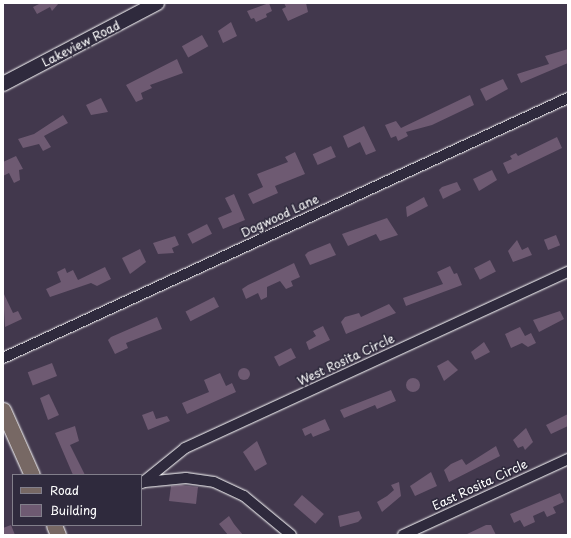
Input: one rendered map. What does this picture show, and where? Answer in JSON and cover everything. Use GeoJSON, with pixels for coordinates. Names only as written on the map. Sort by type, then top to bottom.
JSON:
{"type":"FeatureCollection","features":[{"type":"Feature","properties":{"kind":"main road"},"geometry":{"type":"LineString","coordinates":[[3,410],[32,474]]}},
{"type":"Feature","properties":{"kind":"street","name":"Lakeview Road"},"geometry":{"type":"LineString","coordinates":[[3,84],[157,3]]}},
{"type":"Feature","properties":{"kind":"street","name":"Dogwood Lane"},"geometry":{"type":"LineString","coordinates":[[3,358],[568,98]]}},
{"type":"Feature","properties":{"kind":"street","name":"West Rosita Circle"},"geometry":{"type":"LineString","coordinates":[[142,483],[185,448],[568,272]]}},
{"type":"Feature","properties":{"kind":"street","name":"East Rosita Circle"},"geometry":{"type":"LineString","coordinates":[[403,535],[568,459]]}},
{"type":"Feature","properties":{"kind":"street"},"geometry":{"type":"LineString","coordinates":[[142,483],[186,478],[214,482],[244,496],[291,535]]}},
{"type":"Feature","properties":{"kind":"building"},"geometry":{"type":"Polygon","coordinates":[[[41,3],[59,3],[52,11],[50,7],[37,14],[33,7],[41,3]]]}},
{"type":"Feature","properties":{"kind":"building"},"geometry":{"type":"Polygon","coordinates":[[[269,3],[272,11],[266,14],[267,17],[256,22],[254,18],[251,19],[247,11],[269,3]]]}},
{"type":"Feature","properties":{"kind":"building"},"geometry":{"type":"Polygon","coordinates":[[[284,3],[306,3],[308,12],[288,21],[282,9],[286,7],[284,3]]]}},
{"type":"Feature","properties":{"kind":"building"},"geometry":{"type":"Polygon","coordinates":[[[231,22],[237,36],[223,43],[218,31],[231,22]]]}},
{"type":"Feature","properties":{"kind":"building"},"geometry":{"type":"Polygon","coordinates":[[[202,35],[208,46],[188,58],[182,46],[202,35]]]}},
{"type":"Feature","properties":{"kind":"building"},"geometry":{"type":"Polygon","coordinates":[[[568,49],[568,63],[521,83],[517,74],[549,64],[545,56],[568,49]]]}},
{"type":"Feature","properties":{"kind":"building"},"geometry":{"type":"Polygon","coordinates":[[[177,59],[183,73],[150,85],[152,88],[141,93],[143,99],[136,102],[126,85],[177,59]]]}},
{"type":"Feature","properties":{"kind":"building"},"geometry":{"type":"Polygon","coordinates":[[[503,79],[508,89],[486,101],[480,89],[503,79]]]}},
{"type":"Feature","properties":{"kind":"building"},"geometry":{"type":"Polygon","coordinates":[[[470,95],[474,105],[432,125],[406,132],[408,136],[398,141],[396,136],[391,138],[385,125],[396,121],[401,128],[470,95]]]}},
{"type":"Feature","properties":{"kind":"building"},"geometry":{"type":"Polygon","coordinates":[[[101,98],[108,112],[91,115],[86,105],[101,98]]]}},
{"type":"Feature","properties":{"kind":"building"},"geometry":{"type":"Polygon","coordinates":[[[63,115],[68,123],[44,136],[51,147],[43,151],[39,144],[23,148],[18,139],[34,134],[63,115]]]}},
{"type":"Feature","properties":{"kind":"building"},"geometry":{"type":"Polygon","coordinates":[[[364,126],[376,151],[366,155],[360,142],[348,148],[343,136],[364,126]]]}},
{"type":"Feature","properties":{"kind":"building"},"geometry":{"type":"Polygon","coordinates":[[[557,137],[562,148],[508,174],[503,163],[512,159],[510,156],[516,153],[518,156],[557,137]]]}},
{"type":"Feature","properties":{"kind":"building"},"geometry":{"type":"Polygon","coordinates":[[[331,146],[336,157],[318,165],[313,154],[331,146]]]}},
{"type":"Feature","properties":{"kind":"building"},"geometry":{"type":"Polygon","coordinates":[[[295,152],[305,174],[275,186],[278,193],[253,204],[248,194],[263,187],[257,174],[288,162],[285,157],[295,152]]]}},
{"type":"Feature","properties":{"kind":"building"},"geometry":{"type":"Polygon","coordinates":[[[16,156],[23,169],[19,170],[20,180],[14,183],[9,173],[3,176],[3,162],[16,156]]]}},
{"type":"Feature","properties":{"kind":"building"},"geometry":{"type":"Polygon","coordinates":[[[492,170],[497,180],[479,191],[473,179],[492,170]]]}},
{"type":"Feature","properties":{"kind":"building"},"geometry":{"type":"Polygon","coordinates":[[[457,182],[461,190],[443,199],[439,190],[442,187],[457,182]]]}},
{"type":"Feature","properties":{"kind":"building"},"geometry":{"type":"Polygon","coordinates":[[[234,194],[245,220],[223,229],[218,218],[232,212],[225,198],[234,194]]]}},
{"type":"Feature","properties":{"kind":"building"},"geometry":{"type":"Polygon","coordinates":[[[424,197],[428,206],[407,217],[406,207],[424,197]]]}},
{"type":"Feature","properties":{"kind":"building"},"geometry":{"type":"Polygon","coordinates":[[[387,218],[398,235],[380,241],[376,234],[348,246],[342,234],[387,218]]]}},
{"type":"Feature","properties":{"kind":"building"},"geometry":{"type":"Polygon","coordinates":[[[207,224],[212,234],[192,244],[187,234],[207,224]]]}},
{"type":"Feature","properties":{"kind":"building"},"geometry":{"type":"Polygon","coordinates":[[[556,235],[560,245],[548,250],[544,240],[556,235]]]}},
{"type":"Feature","properties":{"kind":"building"},"geometry":{"type":"Polygon","coordinates":[[[175,236],[179,245],[172,248],[174,253],[158,254],[153,243],[175,236]]]}},
{"type":"Feature","properties":{"kind":"building"},"geometry":{"type":"Polygon","coordinates":[[[517,240],[522,250],[528,247],[532,255],[513,262],[508,251],[517,240]]]}},
{"type":"Feature","properties":{"kind":"building"},"geometry":{"type":"Polygon","coordinates":[[[330,243],[336,255],[310,265],[305,255],[308,252],[330,243]]]}},
{"type":"Feature","properties":{"kind":"building"},"geometry":{"type":"Polygon","coordinates":[[[140,249],[146,262],[130,274],[122,258],[140,249]]]}},
{"type":"Feature","properties":{"kind":"building"},"geometry":{"type":"Polygon","coordinates":[[[490,260],[496,272],[480,280],[474,268],[490,260]]]}},
{"type":"Feature","properties":{"kind":"building"},"geometry":{"type":"Polygon","coordinates":[[[294,263],[300,277],[291,281],[293,286],[286,289],[280,281],[267,287],[267,297],[261,300],[258,293],[246,299],[242,289],[294,263]]]}},
{"type":"Feature","properties":{"kind":"building"},"geometry":{"type":"Polygon","coordinates":[[[450,266],[454,274],[457,273],[462,285],[406,306],[403,298],[443,284],[437,272],[450,266]]]}},
{"type":"Feature","properties":{"kind":"building"},"geometry":{"type":"Polygon","coordinates":[[[105,267],[111,279],[97,286],[91,283],[50,297],[46,289],[61,282],[57,272],[65,268],[67,273],[73,270],[78,280],[105,267]]]}},
{"type":"Feature","properties":{"kind":"building"},"geometry":{"type":"Polygon","coordinates":[[[3,292],[13,313],[18,311],[22,319],[5,327],[3,292]]]}},
{"type":"Feature","properties":{"kind":"building"},"geometry":{"type":"Polygon","coordinates":[[[214,297],[219,307],[190,321],[185,312],[214,297]]]}},
{"type":"Feature","properties":{"kind":"building"},"geometry":{"type":"Polygon","coordinates":[[[389,304],[396,313],[346,334],[341,322],[345,317],[359,313],[361,317],[389,304]]]}},
{"type":"Feature","properties":{"kind":"building"},"geometry":{"type":"Polygon","coordinates":[[[560,311],[564,319],[539,332],[533,320],[560,311]]]}},
{"type":"Feature","properties":{"kind":"building"},"geometry":{"type":"Polygon","coordinates":[[[157,317],[162,329],[126,343],[128,348],[115,354],[108,340],[111,337],[157,317]]]}},
{"type":"Feature","properties":{"kind":"building"},"geometry":{"type":"Polygon","coordinates":[[[323,326],[330,340],[309,350],[306,342],[316,336],[313,331],[323,326]]]}},
{"type":"Feature","properties":{"kind":"building"},"geometry":{"type":"Polygon","coordinates":[[[520,327],[525,336],[531,333],[536,343],[528,347],[522,343],[511,348],[505,334],[520,327]]]}},
{"type":"Feature","properties":{"kind":"building"},"geometry":{"type":"Polygon","coordinates":[[[484,342],[490,352],[475,360],[471,352],[484,342]]]}},
{"type":"Feature","properties":{"kind":"building"},"geometry":{"type":"Polygon","coordinates":[[[291,348],[296,358],[279,366],[274,357],[291,348]]]}},
{"type":"Feature","properties":{"kind":"building"},"geometry":{"type":"Polygon","coordinates":[[[448,360],[458,370],[444,381],[437,366],[448,360]]]}},
{"type":"Feature","properties":{"kind":"building"},"geometry":{"type":"Polygon","coordinates":[[[52,363],[57,376],[33,385],[28,372],[52,363]]]}},
{"type":"Feature","properties":{"kind":"building"},"geometry":{"type":"Polygon","coordinates":[[[242,368],[246,368],[250,374],[246,380],[242,380],[238,376],[238,372],[242,368]]]}},
{"type":"Feature","properties":{"kind":"building"},"geometry":{"type":"Polygon","coordinates":[[[220,373],[226,386],[232,383],[236,392],[187,414],[182,403],[209,392],[204,380],[220,373]]]}},
{"type":"Feature","properties":{"kind":"building"},"geometry":{"type":"Polygon","coordinates":[[[410,378],[416,378],[420,382],[420,388],[416,392],[410,392],[406,388],[406,382],[410,378]]]}},
{"type":"Feature","properties":{"kind":"building"},"geometry":{"type":"Polygon","coordinates":[[[391,390],[396,401],[377,409],[375,405],[344,418],[340,410],[391,390]]]}},
{"type":"Feature","properties":{"kind":"building"},"geometry":{"type":"Polygon","coordinates":[[[49,394],[59,415],[48,420],[40,398],[49,394]]]}},
{"type":"Feature","properties":{"kind":"building"},"geometry":{"type":"Polygon","coordinates":[[[153,411],[156,419],[167,416],[170,421],[148,430],[142,415],[153,411]]]}},
{"type":"Feature","properties":{"kind":"building"},"geometry":{"type":"Polygon","coordinates":[[[568,414],[568,426],[551,434],[546,425],[568,414]]]}},
{"type":"Feature","properties":{"kind":"building"},"geometry":{"type":"Polygon","coordinates":[[[325,419],[330,430],[313,437],[311,433],[305,436],[302,429],[325,419]]]}},
{"type":"Feature","properties":{"kind":"building"},"geometry":{"type":"Polygon","coordinates":[[[75,426],[79,441],[70,445],[84,474],[73,474],[55,433],[75,426]]]}},
{"type":"Feature","properties":{"kind":"building"},"geometry":{"type":"Polygon","coordinates":[[[526,428],[533,442],[525,450],[523,446],[518,448],[513,440],[526,428]]]}},
{"type":"Feature","properties":{"kind":"building"},"geometry":{"type":"Polygon","coordinates":[[[257,441],[267,464],[255,471],[243,452],[257,441]]]}},
{"type":"Feature","properties":{"kind":"building"},"geometry":{"type":"Polygon","coordinates":[[[496,446],[500,456],[449,482],[444,470],[451,464],[462,459],[466,465],[496,446]]]}},
{"type":"Feature","properties":{"kind":"building"},"geometry":{"type":"Polygon","coordinates":[[[431,472],[437,486],[415,496],[410,486],[431,472]]]}},
{"type":"Feature","properties":{"kind":"building"},"geometry":{"type":"Polygon","coordinates":[[[399,482],[401,496],[382,512],[377,502],[394,490],[391,485],[399,482]]]}},
{"type":"Feature","properties":{"kind":"building"},"geometry":{"type":"Polygon","coordinates":[[[181,485],[198,487],[196,504],[169,501],[171,486],[181,485]]]}},
{"type":"Feature","properties":{"kind":"building"},"geometry":{"type":"Polygon","coordinates":[[[560,493],[564,502],[553,507],[556,513],[547,517],[544,511],[533,516],[535,522],[524,527],[520,520],[514,523],[510,514],[560,493]]]}},
{"type":"Feature","properties":{"kind":"building"},"geometry":{"type":"Polygon","coordinates":[[[302,495],[324,514],[315,524],[293,505],[302,495]]]}},
{"type":"Feature","properties":{"kind":"building"},"geometry":{"type":"Polygon","coordinates":[[[359,511],[362,518],[358,522],[340,527],[338,516],[359,511]]]}},
{"type":"Feature","properties":{"kind":"building"},"geometry":{"type":"Polygon","coordinates":[[[229,516],[243,535],[228,535],[219,524],[229,516]]]}},
{"type":"Feature","properties":{"kind":"building"},"geometry":{"type":"Polygon","coordinates":[[[11,525],[15,535],[3,535],[3,528],[11,525]]]}},
{"type":"Feature","properties":{"kind":"building"},"geometry":{"type":"Polygon","coordinates":[[[486,525],[491,525],[496,535],[465,535],[486,525]]]}}]}
